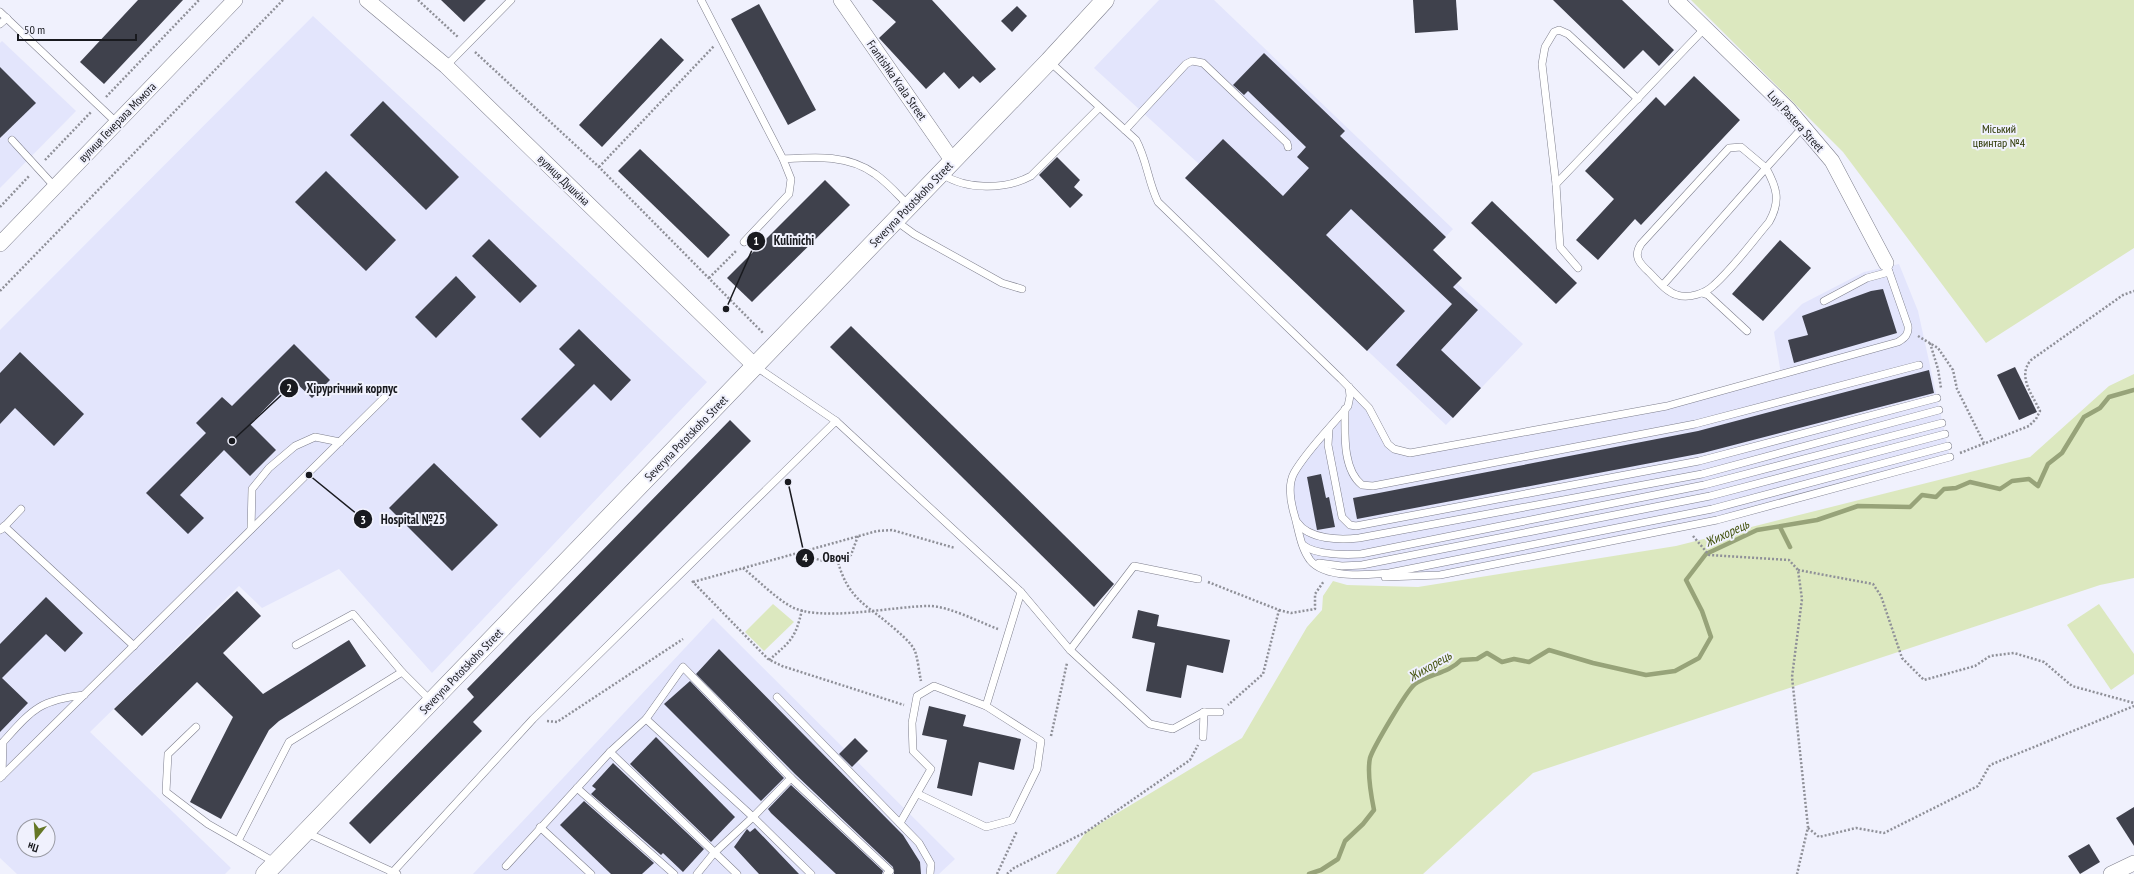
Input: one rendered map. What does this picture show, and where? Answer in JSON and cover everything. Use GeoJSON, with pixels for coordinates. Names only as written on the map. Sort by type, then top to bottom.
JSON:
{"type":"FeatureCollection","features":[{"type":"Feature","properties":{"kind":"street","name":"вулиця Генерала Момота"},"geometry":{"type":"LineString","coordinates":[[0,244],[234,0]]}},
{"type":"Feature","properties":{"kind":"street","name":"вулиця Душкіна"},"geometry":{"type":"LineString","coordinates":[[367,0],[446,66],[755,366]]}},
{"type":"Feature","properties":{"kind":"street","name":"Frantishka Krala Street"},"geometry":{"type":"LineString","coordinates":[[841,0],[947,167]]}},
{"type":"Feature","properties":{"kind":"street","name":"Severyna Pototskoho Street"},"geometry":{"type":"LineString","coordinates":[[270,868],[1049,61],[1105,0]]}},
{"type":"Feature","properties":{"kind":"street","name":"Luyi Pastera Street"},"geometry":{"type":"LineString","coordinates":[[1676,0],[1788,109],[1832,161],[1887,268]]}},
{"type":"Feature","properties":{"kind":"street"},"geometry":{"type":"LineString","coordinates":[[2111,874],[2134,863]]}},
{"type":"Feature","properties":{"kind":"lane"},"geometry":{"type":"LineString","coordinates":[[446,66],[468,46],[511,0]]}},
{"type":"Feature","properties":{"kind":"lane"},"geometry":{"type":"LineString","coordinates":[[701,0],[791,179],[789,194],[744,242]]}},
{"type":"Feature","properties":{"kind":"lane"},"geometry":{"type":"LineString","coordinates":[[0,12],[117,123]]}},
{"type":"Feature","properties":{"kind":"lane"},"geometry":{"type":"LineString","coordinates":[[0,24],[7,18]]}},
{"type":"Feature","properties":{"kind":"lane"},"geometry":{"type":"LineString","coordinates":[[1556,184],[1638,100],[1704,28]]}},
{"type":"Feature","properties":{"kind":"lane"},"geometry":{"type":"LineString","coordinates":[[1578,268],[1560,247],[1556,184],[1542,64],[1546,47],[1554,32],[1559,30],[1568,34],[1638,100]]}},
{"type":"Feature","properties":{"kind":"lane"},"geometry":{"type":"LineString","coordinates":[[1049,61],[1136,140],[1142,152],[1151,188],[1158,202],[1349,387],[1374,415],[1388,444],[1394,449],[1410,453],[1667,406],[1898,342],[1905,338],[1909,331],[1887,268],[1824,300]]}},
{"type":"Feature","properties":{"kind":"lane"},"geometry":{"type":"LineString","coordinates":[[1125,130],[1186,64],[1192,61],[1203,63],[1287,143],[1288,147]]}},
{"type":"Feature","properties":{"kind":"lane"},"geometry":{"type":"LineString","coordinates":[[947,167],[951,180],[980,186],[1004,185],[1023,180],[1031,176],[1099,108]]}},
{"type":"Feature","properties":{"kind":"lane"},"geometry":{"type":"LineString","coordinates":[[1663,285],[1803,127]]}},
{"type":"Feature","properties":{"kind":"lane"},"geometry":{"type":"LineString","coordinates":[[12,140],[55,187]]}},
{"type":"Feature","properties":{"kind":"lane"},"geometry":{"type":"LineString","coordinates":[[1702,293],[1714,285],[1773,216],[1776,187],[1766,168],[1742,147],[1729,148],[1641,244],[1637,251],[1637,258],[1641,264],[1671,292],[1679,296],[1702,293],[1708,295],[1747,331]]}},
{"type":"Feature","properties":{"kind":"lane"},"geometry":{"type":"LineString","coordinates":[[782,159],[824,158],[839,159],[857,164],[884,180],[909,206]]}},
{"type":"Feature","properties":{"kind":"lane"},"geometry":{"type":"LineString","coordinates":[[895,221],[914,234],[1002,283],[1022,289]]}},
{"type":"Feature","properties":{"kind":"lane"},"geometry":{"type":"LineString","coordinates":[[1345,410],[1346,443],[1352,472],[1362,484],[1373,486],[1695,424],[1919,365]]}},
{"type":"Feature","properties":{"kind":"lane"},"geometry":{"type":"LineString","coordinates":[[755,366],[836,421],[1021,592],[1070,650],[1150,724],[1173,729],[1204,712],[1220,712]]}},
{"type":"Feature","properties":{"kind":"lane"},"geometry":{"type":"LineString","coordinates":[[1349,387],[1350,396],[1345,410],[1294,474],[1291,487],[1292,505],[1301,543],[1311,561],[1319,567],[1344,575],[1412,577],[1440,575],[1716,520],[1950,456]]}},
{"type":"Feature","properties":{"kind":"lane"},"geometry":{"type":"LineString","coordinates":[[1,777],[385,397]]}},
{"type":"Feature","properties":{"kind":"lane"},"geometry":{"type":"LineString","coordinates":[[1329,430],[1328,445],[1342,516],[1350,525],[1356,526],[1699,461],[1937,398]]}},
{"type":"Feature","properties":{"kind":"lane"},"geometry":{"type":"LineString","coordinates":[[1295,520],[1306,531],[1318,536],[1345,539],[1359,538],[1702,474],[1939,410]]}},
{"type":"Feature","properties":{"kind":"lane"},"geometry":{"type":"LineString","coordinates":[[305,832],[393,873],[533,719],[836,421]]}},
{"type":"Feature","properties":{"kind":"lane"},"geometry":{"type":"LineString","coordinates":[[1301,543],[1312,550],[1343,555],[1361,554],[1704,485],[1942,423]]}},
{"type":"Feature","properties":{"kind":"lane"},"geometry":{"type":"LineString","coordinates":[[1311,561],[1342,566],[1362,565],[1710,496],[1945,434]]}},
{"type":"Feature","properties":{"kind":"lane"},"geometry":{"type":"LineString","coordinates":[[252,529],[252,490],[269,468],[295,446],[315,437],[340,442]]}},
{"type":"Feature","properties":{"kind":"lane"},"geometry":{"type":"LineString","coordinates":[[1361,576],[1389,573],[1712,509],[1948,446]]}},
{"type":"Feature","properties":{"kind":"lane"},"geometry":{"type":"LineString","coordinates":[[0,530],[21,510]]}},
{"type":"Feature","properties":{"kind":"lane"},"geometry":{"type":"LineString","coordinates":[[0,530],[4,526],[134,646]]}},
{"type":"Feature","properties":{"kind":"lane"},"geometry":{"type":"LineString","coordinates":[[1070,650],[1134,566],[1198,579]]}},
{"type":"Feature","properties":{"kind":"lane"},"geometry":{"type":"LineString","coordinates":[[986,706],[1021,592]]}},
{"type":"Feature","properties":{"kind":"lane"},"geometry":{"type":"LineString","coordinates":[[296,645],[353,614],[402,672],[432,701]]}},
{"type":"Feature","properties":{"kind":"lane"},"geometry":{"type":"LineString","coordinates":[[506,866],[610,752],[646,719],[683,667],[791,778],[890,871],[887,874]]}},
{"type":"Feature","properties":{"kind":"lane"},"geometry":{"type":"LineString","coordinates":[[238,841],[289,742],[402,672]]}},
{"type":"Feature","properties":{"kind":"lane"},"geometry":{"type":"LineString","coordinates":[[900,823],[931,769],[913,751],[912,723],[917,696],[934,686],[986,706],[1041,741],[1038,769],[1012,820],[986,827],[918,794]]}},
{"type":"Feature","properties":{"kind":"lane"},"geometry":{"type":"LineString","coordinates":[[1,777],[3,742],[31,712],[47,702],[84,695]]}},
{"type":"Feature","properties":{"kind":"lane"},"geometry":{"type":"LineString","coordinates":[[777,697],[919,843],[931,864],[930,874]]}},
{"type":"Feature","properties":{"kind":"lane"},"geometry":{"type":"LineString","coordinates":[[1203,737],[1204,712]]}},
{"type":"Feature","properties":{"kind":"lane"},"geometry":{"type":"LineString","coordinates":[[646,719],[753,817],[811,874]]}},
{"type":"Feature","properties":{"kind":"lane"},"geometry":{"type":"LineString","coordinates":[[196,727],[168,754],[166,792],[208,824],[238,841],[270,868]]}},
{"type":"Feature","properties":{"kind":"lane"},"geometry":{"type":"LineString","coordinates":[[610,752],[737,874]]}},
{"type":"Feature","properties":{"kind":"lane"},"geometry":{"type":"LineString","coordinates":[[697,874],[714,853],[753,817],[791,778]]}},
{"type":"Feature","properties":{"kind":"lane"},"geometry":{"type":"LineString","coordinates":[[577,788],[674,874]]}},
{"type":"Feature","properties":{"kind":"lane"},"geometry":{"type":"LineString","coordinates":[[540,827],[591,874]]}},
{"type":"Feature","properties":{"kind":"path"},"geometry":{"type":"LineString","coordinates":[[0,292],[283,0]]}},
{"type":"Feature","properties":{"kind":"path"},"geometry":{"type":"LineString","coordinates":[[418,0],[599,166],[775,345]]}},
{"type":"Feature","properties":{"kind":"path"},"geometry":{"type":"LineString","coordinates":[[599,166],[721,38]]}},
{"type":"Feature","properties":{"kind":"path"},"geometry":{"type":"LineString","coordinates":[[709,278],[744,242]]}},
{"type":"Feature","properties":{"kind":"path"},"geometry":{"type":"LineString","coordinates":[[1950,456],[2029,426],[2036,419],[2040,411],[2025,381],[2026,365],[2123,295],[2134,291]]}},
{"type":"Feature","properties":{"kind":"path"},"geometry":{"type":"LineString","coordinates":[[1909,331],[1938,348],[1953,370],[1957,389],[1984,443]]}},
{"type":"Feature","properties":{"kind":"path"},"geometry":{"type":"LineString","coordinates":[[1930,343],[1941,387],[1937,398]]}},
{"type":"Feature","properties":{"kind":"path"},"geometry":{"type":"LineString","coordinates":[[693,582],[877,530],[892,530],[980,555]]}},
{"type":"Feature","properties":{"kind":"path"},"geometry":{"type":"LineString","coordinates":[[1691,533],[1709,555],[1789,560],[1798,570],[1802,599],[1792,677],[1808,827],[1797,874]]}},
{"type":"Feature","properties":{"kind":"path"},"geometry":{"type":"LineString","coordinates":[[803,551],[810,557],[818,560],[838,562],[851,555],[858,536]]}},
{"type":"Feature","properties":{"kind":"path"},"geometry":{"type":"LineString","coordinates":[[838,562],[849,589],[856,599],[875,612],[908,642],[914,651],[924,692]]}},
{"type":"Feature","properties":{"kind":"path"},"geometry":{"type":"LineString","coordinates":[[743,568],[791,606],[812,613],[875,612],[930,606],[955,613],[1008,633]]}},
{"type":"Feature","properties":{"kind":"path"},"geometry":{"type":"LineString","coordinates":[[1798,570],[1873,584],[1881,596],[1902,658],[1924,680],[1975,666],[1990,656],[2014,653],[2044,662],[2072,686],[2134,705]]}},
{"type":"Feature","properties":{"kind":"path"},"geometry":{"type":"LineString","coordinates":[[684,572],[769,660],[915,709]]}},
{"type":"Feature","properties":{"kind":"path"},"geometry":{"type":"LineString","coordinates":[[1198,579],[1225,587],[1279,610],[1290,613],[1315,609],[1315,594],[1327,578]]}},
{"type":"Feature","properties":{"kind":"path"},"geometry":{"type":"LineString","coordinates":[[769,660],[792,641],[798,627],[802,610]]}},
{"type":"Feature","properties":{"kind":"path"},"geometry":{"type":"LineString","coordinates":[[1220,712],[1263,674],[1279,610]]}},
{"type":"Feature","properties":{"kind":"path"},"geometry":{"type":"LineString","coordinates":[[533,719],[557,722],[683,639]]}},
{"type":"Feature","properties":{"kind":"path"},"geometry":{"type":"LineString","coordinates":[[1050,741],[1070,650]]}},
{"type":"Feature","properties":{"kind":"path"},"geometry":{"type":"LineString","coordinates":[[1808,827],[1820,837],[1856,828],[1884,833],[1978,786],[1990,765],[2134,705]]}},
{"type":"Feature","properties":{"kind":"path"},"geometry":{"type":"LineString","coordinates":[[1007,874],[1014,868],[1086,832],[1122,806],[1162,781],[1190,760],[1203,737]]}},
{"type":"Feature","properties":{"kind":"shaded area"},"geometry":{"type":"Polygon","coordinates":[[[1159,0],[1214,0],[1453,229],[1433,250],[1457,283],[1523,344],[1446,425],[1185,178],[1199,164],[1094,68],[1159,0]]]}},
{"type":"Feature","properties":{"kind":"shaded area"},"geometry":{"type":"Polygon","coordinates":[[[313,16],[707,382],[432,673],[339,569],[262,608],[239,586],[90,732],[231,868],[225,874],[17,874],[0,858],[0,330],[313,16]]]}},
{"type":"Feature","properties":{"kind":"shaded area"},"geometry":{"type":"Polygon","coordinates":[[[2,41],[76,111],[0,188],[0,43],[2,41]]]}},
{"type":"Feature","properties":{"kind":"shaded area"},"geometry":{"type":"Polygon","coordinates":[[[1899,264],[1918,311],[1950,457],[1717,520],[1440,575],[1361,576],[1319,567],[1301,543],[1291,487],[1304,458],[1348,406],[1349,387],[1369,408],[1388,444],[1403,452],[1667,406],[1781,374],[1774,332],[1802,304],[1864,272],[1899,264]]]}},
{"type":"Feature","properties":{"kind":"shaded area"},"geometry":{"type":"Polygon","coordinates":[[[713,618],[955,859],[939,874],[473,874],[713,618]]]}},
{"type":"Feature","properties":{"kind":"green space","name":"Міський цвинтар №4"},"geometry":{"type":"Polygon","coordinates":[[[1691,0],[2134,0],[2134,248],[1986,343],[1843,152],[1691,0]]]}},
{"type":"Feature","properties":{"kind":"green space"},"geometry":{"type":"Polygon","coordinates":[[[2134,374],[2134,578],[2100,585],[1533,773],[1423,874],[1056,874],[1086,832],[1242,738],[1307,627],[1322,610],[1323,596],[1333,581],[1347,585],[1418,587],[1676,546],[2030,457],[2109,386],[2134,374]]]}},
{"type":"Feature","properties":{"kind":"green space"},"geometry":{"type":"Polygon","coordinates":[[[773,604],[794,622],[764,651],[745,632],[773,604]]]}},
{"type":"Feature","properties":{"kind":"green space"},"geometry":{"type":"Polygon","coordinates":[[[2099,604],[2134,654],[2134,674],[2111,690],[2067,625],[2099,604]]]}},
{"type":"Feature","properties":{"kind":"building"},"geometry":{"type":"Polygon","coordinates":[[[138,0],[183,0],[104,84],[80,62],[138,0]]]}},
{"type":"Feature","properties":{"kind":"building"},"geometry":{"type":"Polygon","coordinates":[[[441,0],[486,0],[464,22],[441,0]]]}},
{"type":"Feature","properties":{"kind":"building"},"geometry":{"type":"Polygon","coordinates":[[[872,0],[932,0],[996,69],[980,83],[973,76],[959,89],[944,72],[926,89],[879,38],[896,22],[872,0]]]}},
{"type":"Feature","properties":{"kind":"building"},"geometry":{"type":"Polygon","coordinates":[[[1413,0],[1456,0],[1458,30],[1415,33],[1413,0]]]}},
{"type":"Feature","properties":{"kind":"building"},"geometry":{"type":"Polygon","coordinates":[[[1553,0],[1622,0],[1674,50],[1659,66],[1643,50],[1624,69],[1553,0]]]}},
{"type":"Feature","properties":{"kind":"building"},"geometry":{"type":"Polygon","coordinates":[[[759,4],[816,110],[788,125],[731,19],[759,4]]]}},
{"type":"Feature","properties":{"kind":"building"},"geometry":{"type":"Polygon","coordinates":[[[1017,6],[1027,16],[1012,32],[1001,21],[1017,6]]]}},
{"type":"Feature","properties":{"kind":"building"},"geometry":{"type":"Polygon","coordinates":[[[661,38],[684,60],[602,147],[579,125],[661,38]]]}},
{"type":"Feature","properties":{"kind":"building"},"geometry":{"type":"Polygon","coordinates":[[[1264,53],[1345,131],[1340,136],[1446,237],[1433,250],[1462,278],[1453,287],[1478,310],[1441,350],[1481,388],[1453,418],[1396,365],[1452,304],[1351,209],[1326,235],[1405,311],[1367,351],[1185,178],[1223,139],[1283,196],[1309,168],[1297,157],[1306,147],[1248,91],[1244,95],[1233,85],[1264,53]]]}},
{"type":"Feature","properties":{"kind":"building"},"geometry":{"type":"Polygon","coordinates":[[[0,67],[36,103],[0,138],[0,67]]]}},
{"type":"Feature","properties":{"kind":"building"},"geometry":{"type":"Polygon","coordinates":[[[1694,76],[1740,120],[1641,225],[1635,219],[1598,260],[1576,240],[1614,199],[1585,171],[1656,97],[1665,106],[1694,76]]]}},
{"type":"Feature","properties":{"kind":"building"},"geometry":{"type":"Polygon","coordinates":[[[383,101],[459,177],[426,210],[350,135],[383,101]]]}},
{"type":"Feature","properties":{"kind":"building"},"geometry":{"type":"Polygon","coordinates":[[[640,149],[730,235],[708,258],[618,171],[640,149]]]}},
{"type":"Feature","properties":{"kind":"building"},"geometry":{"type":"Polygon","coordinates":[[[1057,157],[1080,180],[1074,187],[1083,195],[1070,208],[1039,175],[1057,157]]]}},
{"type":"Feature","properties":{"kind":"building"},"geometry":{"type":"Polygon","coordinates":[[[326,171],[396,240],[366,271],[295,202],[326,171]]]}},
{"type":"Feature","properties":{"kind":"building"},"geometry":{"type":"Polygon","coordinates":[[[825,180],[850,205],[752,302],[727,278],[825,180]]]}},
{"type":"Feature","properties":{"kind":"building"},"geometry":{"type":"Polygon","coordinates":[[[1492,201],[1577,283],[1556,304],[1471,223],[1492,201]]]}},
{"type":"Feature","properties":{"kind":"building"},"geometry":{"type":"Polygon","coordinates":[[[489,239],[537,286],[520,303],[472,256],[489,239]]]}},
{"type":"Feature","properties":{"kind":"building"},"geometry":{"type":"Polygon","coordinates":[[[1780,240],[1811,268],[1763,321],[1732,294],[1780,240]]]}},
{"type":"Feature","properties":{"kind":"building"},"geometry":{"type":"Polygon","coordinates":[[[456,276],[476,297],[436,338],[415,317],[456,276]]]}},
{"type":"Feature","properties":{"kind":"building"},"geometry":{"type":"Polygon","coordinates":[[[1883,289],[1897,333],[1794,363],[1788,340],[1808,335],[1802,316],[1871,291],[1883,289]]]}},
{"type":"Feature","properties":{"kind":"building"},"geometry":{"type":"Polygon","coordinates":[[[851,326],[1114,584],[1094,607],[830,347],[851,326]]]}},
{"type":"Feature","properties":{"kind":"building"},"geometry":{"type":"Polygon","coordinates":[[[579,329],[631,380],[611,401],[594,384],[540,438],[521,419],[575,365],[559,349],[579,329]]]}},
{"type":"Feature","properties":{"kind":"building"},"geometry":{"type":"Polygon","coordinates":[[[294,344],[330,380],[312,398],[293,380],[250,424],[276,450],[250,476],[224,450],[180,495],[204,518],[188,534],[146,493],[206,433],[196,423],[222,397],[232,406],[294,344]]]}},
{"type":"Feature","properties":{"kind":"building"},"geometry":{"type":"Polygon","coordinates":[[[20,352],[84,414],[54,446],[15,408],[0,424],[0,373],[20,352]]]}},
{"type":"Feature","properties":{"kind":"building"},"geometry":{"type":"Polygon","coordinates":[[[2015,367],[2037,412],[2019,420],[1997,375],[2015,367]]]}},
{"type":"Feature","properties":{"kind":"building"},"geometry":{"type":"Polygon","coordinates":[[[1929,370],[1934,393],[1703,453],[1357,519],[1353,498],[1698,431],[1929,370]]]}},
{"type":"Feature","properties":{"kind":"building"},"geometry":{"type":"Polygon","coordinates":[[[730,420],[751,441],[473,722],[482,731],[370,844],[349,823],[474,697],[467,689],[730,420]]]}},
{"type":"Feature","properties":{"kind":"building"},"geometry":{"type":"Polygon","coordinates":[[[434,463],[498,525],[452,571],[389,508],[434,463]]]}},
{"type":"Feature","properties":{"kind":"building"},"geometry":{"type":"Polygon","coordinates":[[[1321,474],[1326,498],[1329,497],[1335,527],[1317,530],[1307,477],[1321,474]]]}},
{"type":"Feature","properties":{"kind":"building"},"geometry":{"type":"Polygon","coordinates":[[[237,591],[261,616],[223,653],[263,694],[349,640],[366,666],[279,721],[269,730],[221,819],[190,802],[233,717],[197,682],[142,736],[114,709],[237,591]]]}},
{"type":"Feature","properties":{"kind":"building"},"geometry":{"type":"Polygon","coordinates":[[[46,597],[83,633],[65,652],[46,634],[2,678],[28,703],[0,732],[0,644],[46,597]]]}},
{"type":"Feature","properties":{"kind":"building"},"geometry":{"type":"Polygon","coordinates":[[[1138,610],[1159,615],[1157,626],[1230,640],[1223,673],[1187,665],[1181,698],[1146,691],[1155,643],[1132,638],[1138,610]]]}},
{"type":"Feature","properties":{"kind":"building"},"geometry":{"type":"Polygon","coordinates":[[[719,649],[903,835],[920,862],[921,874],[894,874],[893,867],[795,774],[696,674],[719,649]]]}},
{"type":"Feature","properties":{"kind":"building"},"geometry":{"type":"Polygon","coordinates":[[[690,681],[784,778],[761,801],[664,704],[690,681]]]}},
{"type":"Feature","properties":{"kind":"building"},"geometry":{"type":"Polygon","coordinates":[[[929,706],[966,715],[963,726],[1021,739],[1014,770],[979,762],[972,796],[937,788],[947,740],[922,735],[929,706]]]}},
{"type":"Feature","properties":{"kind":"building"},"geometry":{"type":"Polygon","coordinates":[[[656,737],[735,817],[711,842],[630,764],[656,737]]]}},
{"type":"Feature","properties":{"kind":"building"},"geometry":{"type":"Polygon","coordinates":[[[855,738],[868,751],[852,767],[839,754],[855,738]]]}},
{"type":"Feature","properties":{"kind":"building"},"geometry":{"type":"Polygon","coordinates":[[[613,763],[704,849],[683,872],[663,853],[661,855],[591,794],[596,789],[592,786],[613,763]]]}},
{"type":"Feature","properties":{"kind":"building"},"geometry":{"type":"Polygon","coordinates":[[[791,785],[883,871],[882,874],[836,874],[771,813],[768,809],[791,785]]]}},
{"type":"Feature","properties":{"kind":"building"},"geometry":{"type":"Polygon","coordinates":[[[584,801],[654,863],[642,874],[611,874],[560,825],[584,801]]]}},
{"type":"Feature","properties":{"kind":"building"},"geometry":{"type":"Polygon","coordinates":[[[2134,807],[2134,846],[2116,818],[2134,807]]]}},
{"type":"Feature","properties":{"kind":"building"},"geometry":{"type":"Polygon","coordinates":[[[755,828],[799,874],[759,874],[734,847],[747,829],[750,832],[755,828]]]}},
{"type":"Feature","properties":{"kind":"building"},"geometry":{"type":"Polygon","coordinates":[[[2089,844],[2100,862],[2080,874],[2068,856],[2089,844]]]}},
{"type":"Feature","properties":{"kind":"waterway","name":"Жихорець"},"geometry":{"type":"LineString","coordinates":[[1309,874],[1321,870],[1338,859],[1345,841],[1363,824],[1374,810],[1369,777],[1370,758],[1398,707],[1415,684],[1451,668],[1461,660],[1477,659],[1487,653],[1502,662],[1514,659],[1529,662],[1549,650],[1593,663],[1646,675],[1675,671],[1699,658],[1711,637],[1702,611],[1686,580],[1706,554],[1757,530],[1817,520],[1858,506],[1910,507],[1922,495],[1936,497],[1944,489],[1956,488],[1970,482],[2000,489],[2012,481],[2029,479],[2038,486],[2048,464],[2062,453],[2084,417],[2100,408],[2109,397],[2134,390]]}},
{"type":"Feature","properties":{"kind":"waterway"},"geometry":{"type":"LineString","coordinates":[[1780,527],[1790,547]]}},
{"type":"Feature","properties":{"kind":"place","name":"Kulinichi"},"geometry":{"type":"Point","coordinates":[726,309]}},
{"type":"Feature","properties":{"kind":"place","name":"Хірургічний корпус"},"geometry":{"type":"Point","coordinates":[232,441]}},
{"type":"Feature","properties":{"kind":"place","name":"Hospital №25"},"geometry":{"type":"Point","coordinates":[309,475]}},
{"type":"Feature","properties":{"kind":"place","name":"Овочі"},"geometry":{"type":"Point","coordinates":[788,482]}}]}
